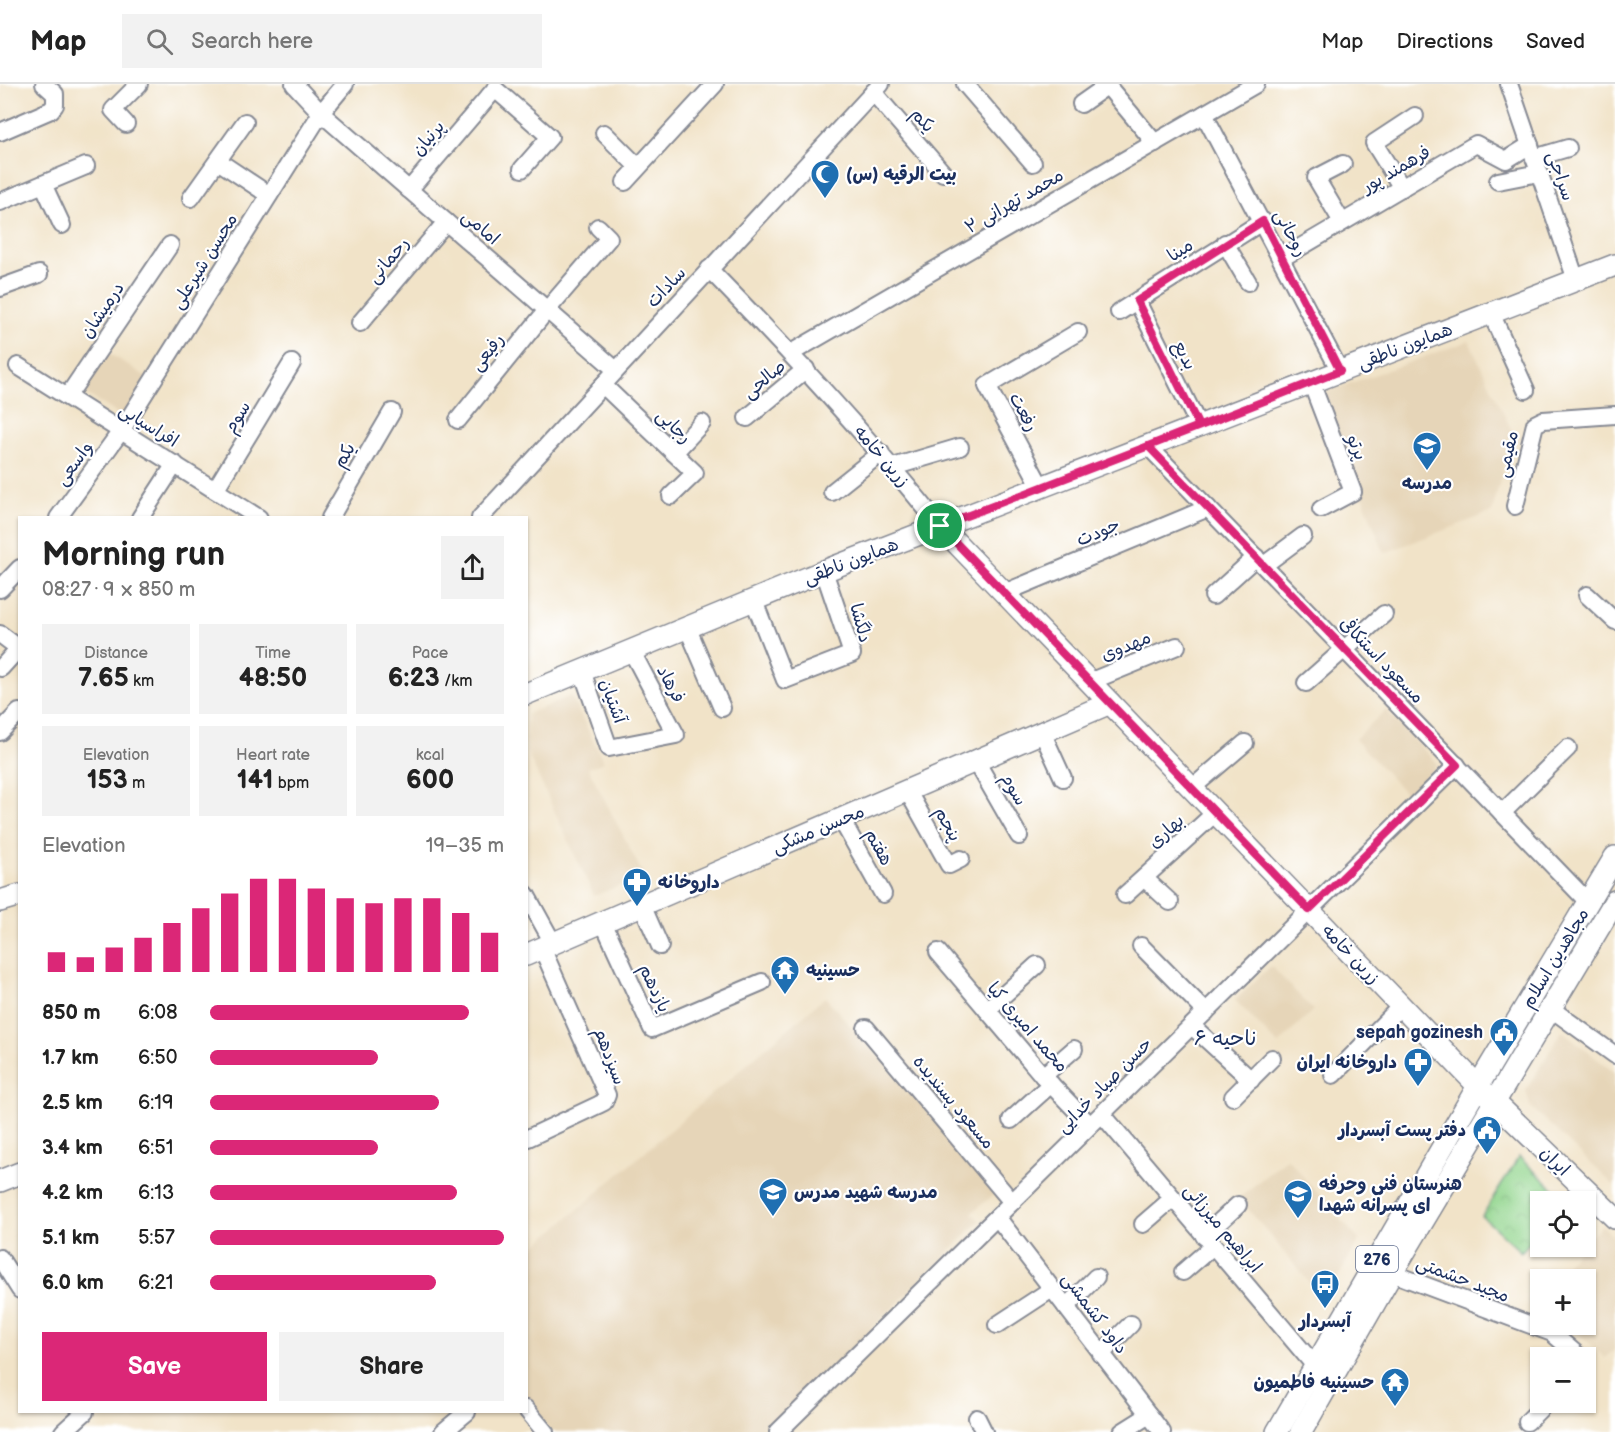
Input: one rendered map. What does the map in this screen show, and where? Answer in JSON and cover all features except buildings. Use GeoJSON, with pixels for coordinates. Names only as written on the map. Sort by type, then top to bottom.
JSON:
{"type":"FeatureCollection","features":[{"type":"Feature","properties":{"kind":"main road","name":"همایون ناطقی"},"geometry":{"type":"LineString","coordinates":[[528,693],[824,571],[1615,265]]}},
{"type":"Feature","properties":{"kind":"main road","name":"زرین خامه"},"geometry":{"type":"LineString","coordinates":[[940,526],[1478,1086]]}},
{"type":"Feature","properties":{"kind":"main road","name":"محسن مشکی"},"geometry":{"type":"LineString","coordinates":[[540,948],[1110,703]]}},
{"type":"Feature","properties":{"kind":"main road","name":"مجاهدین اسلام"},"geometry":{"type":"LineString","coordinates":[[1277,1432],[1478,1086],[1615,857]]}},
{"type":"Feature","properties":{"kind":"main road"},"geometry":{"type":"LineString","coordinates":[[0,901],[18,896]]}},
{"type":"Feature","properties":{"kind":"main road","name":"مجاهدین اسلام"},"geometry":{"type":"LineString","coordinates":[[1301,1432],[1392,1273],[1615,902]]}},
{"type":"Feature","properties":{"kind":"main road","name":"ایران"},"geometry":{"type":"LineString","coordinates":[[1478,1086],[1615,1218]]}},
{"type":"Feature","properties":{"kind":"main road"},"geometry":{"type":"LineString","coordinates":[[0,1181],[18,1174]]}},
{"type":"Feature","properties":{"kind":"street"},"geometry":{"type":"LineString","coordinates":[[126,124],[113,110],[139,84]]}},
{"type":"Feature","properties":{"kind":"street","name":"امامی"},"geometry":{"type":"LineString","coordinates":[[294,84],[321,113],[616,370]]}},
{"type":"Feature","properties":{"kind":"street","name":"محسن شیرعلی"},"geometry":{"type":"LineString","coordinates":[[121,431],[321,113],[345,84]]}},
{"type":"Feature","properties":{"kind":"street"},"geometry":{"type":"LineString","coordinates":[[625,182],[714,84]]}},
{"type":"Feature","properties":{"kind":"street"},"geometry":{"type":"LineString","coordinates":[[965,84],[1033,163]]}},
{"type":"Feature","properties":{"kind":"street","name":"محمد تهرانی ۲"},"geometry":{"type":"LineString","coordinates":[[791,353],[1204,114],[1236,89],[1256,84]]}},
{"type":"Feature","properties":{"kind":"street","name":"سراجی"},"geometry":{"type":"LineString","coordinates":[[1509,84],[1576,280]]}},
{"type":"Feature","properties":{"kind":"street"},"geometry":{"type":"LineString","coordinates":[[1081,104],[1107,85],[1155,143]]}},
{"type":"Feature","properties":{"kind":"street","name":"یکم"},"geometry":{"type":"LineString","coordinates":[[877,88],[943,173]]}},
{"type":"Feature","properties":{"kind":"street","name":"سادات"},"geometry":{"type":"LineString","coordinates":[[482,516],[877,88]]}},
{"type":"Feature","properties":{"kind":"street"},"geometry":{"type":"LineString","coordinates":[[0,132],[51,110],[55,105],[49,89]]}},
{"type":"Feature","properties":{"kind":"street","name":"پرنیان"},"geometry":{"type":"LineString","coordinates":[[409,190],[495,89],[549,136],[522,169]]}},
{"type":"Feature","properties":{"kind":"street","name":"روحانی"},"geometry":{"type":"LineString","coordinates":[[1204,114],[1263,221],[1340,371]]}},
{"type":"Feature","properties":{"kind":"street"},"geometry":{"type":"LineString","coordinates":[[1402,188],[1374,143],[1414,116]]}},
{"type":"Feature","properties":{"kind":"street"},"geometry":{"type":"LineString","coordinates":[[191,198],[245,122]]}},
{"type":"Feature","properties":{"kind":"street"},"geometry":{"type":"LineString","coordinates":[[604,133],[638,167]]}},
{"type":"Feature","properties":{"kind":"street","name":"فرهمند پور"},"geometry":{"type":"LineString","coordinates":[[1282,258],[1476,144],[1506,160],[1534,159]]}},
{"type":"Feature","properties":{"kind":"street"},"geometry":{"type":"LineString","coordinates":[[1498,182],[1534,159],[1568,148]]}},
{"type":"Feature","properties":{"kind":"street"},"geometry":{"type":"LineString","coordinates":[[218,161],[269,195]]}},
{"type":"Feature","properties":{"kind":"street"},"geometry":{"type":"LineString","coordinates":[[1342,222],[1316,178],[1343,164]]}},
{"type":"Feature","properties":{"kind":"street"},"geometry":{"type":"LineString","coordinates":[[0,202],[86,166]]}},
{"type":"Feature","properties":{"kind":"street"},"geometry":{"type":"LineString","coordinates":[[43,184],[62,225]]}},
{"type":"Feature","properties":{"kind":"street","name":"مینا"},"geometry":{"type":"LineString","coordinates":[[1119,312],[1263,221]]}},
{"type":"Feature","properties":{"kind":"street","name":"رحمانی"},"geometry":{"type":"LineString","coordinates":[[360,323],[446,222]]}},
{"type":"Feature","properties":{"kind":"street"},"geometry":{"type":"LineString","coordinates":[[547,310],[609,238],[598,227]]}},
{"type":"Feature","properties":{"kind":"street"},"geometry":{"type":"LineString","coordinates":[[1225,243],[1248,282]]}},
{"type":"Feature","properties":{"kind":"street","name":"درمیشان"},"geometry":{"type":"LineString","coordinates":[[67,397],[170,244]]}},
{"type":"Feature","properties":{"kind":"street","name":"زرین خامه"},"geometry":{"type":"LineString","coordinates":[[710,269],[806,369],[893,466],[940,526]]}},
{"type":"Feature","properties":{"kind":"street"},"geometry":{"type":"LineString","coordinates":[[1,285],[39,274]]}},
{"type":"Feature","properties":{"kind":"street","name":"بدیع"},"geometry":{"type":"LineString","coordinates":[[1137,301],[1199,426]]}},
{"type":"Feature","properties":{"kind":"street","name":"رفیعی"},"geometry":{"type":"LineString","coordinates":[[458,420],[547,310]]}},
{"type":"Feature","properties":{"kind":"street"},"geometry":{"type":"LineString","coordinates":[[1491,313],[1526,390]]}},
{"type":"Feature","properties":{"kind":"street","name":"رفعت"},"geometry":{"type":"LineString","coordinates":[[1041,487],[987,386],[1078,332]]}},
{"type":"Feature","properties":{"kind":"street","name":"سوم"},"geometry":{"type":"LineString","coordinates":[[215,490],[292,363]]}},
{"type":"Feature","properties":{"kind":"street","name":"افراسیابی"},"geometry":{"type":"LineString","coordinates":[[18,366],[257,516]]}},
{"type":"Feature","properties":{"kind":"street","name":"صالحی"},"geometry":{"type":"LineString","coordinates":[[747,418],[806,369]]}},
{"type":"Feature","properties":{"kind":"street","name":"پرتو"},"geometry":{"type":"LineString","coordinates":[[1311,382],[1353,492],[1321,509]]}},
{"type":"Feature","properties":{"kind":"street","name":"رجایی"},"geometry":{"type":"LineString","coordinates":[[603,385],[695,473],[671,496]]}},
{"type":"Feature","properties":{"kind":"street","name":"یکم"},"geometry":{"type":"LineString","coordinates":[[331,516],[392,412]]}},
{"type":"Feature","properties":{"kind":"street","name":"مقیمی"},"geometry":{"type":"LineString","coordinates":[[1515,506],[1533,427],[1539,421],[1615,415]]}},
{"type":"Feature","properties":{"kind":"street"},"geometry":{"type":"LineString","coordinates":[[674,453],[702,423]]}},
{"type":"Feature","properties":{"kind":"street","name":"واسعی"},"geometry":{"type":"LineString","coordinates":[[59,516],[121,431]]}},
{"type":"Feature","properties":{"kind":"street","name":"مسعود استنکافی"},"geometry":{"type":"LineString","coordinates":[[1148,446],[1588,902]]}},
{"type":"Feature","properties":{"kind":"street"},"geometry":{"type":"LineString","coordinates":[[893,466],[960,447]]}},
{"type":"Feature","properties":{"kind":"street"},"geometry":{"type":"LineString","coordinates":[[832,492],[881,453]]}},
{"type":"Feature","properties":{"kind":"street"},"geometry":{"type":"LineString","coordinates":[[141,516],[175,464]]}},
{"type":"Feature","properties":{"kind":"street","name":"جودت"},"geometry":{"type":"LineString","coordinates":[[1004,593],[1208,508]]}},
{"type":"Feature","properties":{"kind":"street"},"geometry":{"type":"LineString","coordinates":[[1213,596],[1260,561],[1303,536]]}},
{"type":"Feature","properties":{"kind":"street"},"geometry":{"type":"LineString","coordinates":[[0,589],[18,570]]}},
{"type":"Feature","properties":{"kind":"street","name":"دلگشا"},"geometry":{"type":"LineString","coordinates":[[754,601],[785,680],[852,654],[824,571]]}},
{"type":"Feature","properties":{"kind":"street"},"geometry":{"type":"LineString","coordinates":[[1587,595],[1615,621]]}},
{"type":"Feature","properties":{"kind":"street"},"geometry":{"type":"LineString","coordinates":[[1306,683],[1384,615]]}},
{"type":"Feature","properties":{"kind":"street"},"geometry":{"type":"LineString","coordinates":[[688,629],[722,708]]}},
{"type":"Feature","properties":{"kind":"street"},"geometry":{"type":"LineString","coordinates":[[0,634],[18,647]]}},
{"type":"Feature","properties":{"kind":"street","name":"مهدوی"},"geometry":{"type":"LineString","coordinates":[[1089,682],[1177,646]]}},
{"type":"Feature","properties":{"kind":"street"},"geometry":{"type":"LineString","coordinates":[[1,668],[18,649]]}},
{"type":"Feature","properties":{"kind":"street","name":"فرهاد"},"geometry":{"type":"LineString","coordinates":[[631,651],[676,735]]}},
{"type":"Feature","properties":{"kind":"street","name":"آشتیان"},"geometry":{"type":"LineString","coordinates":[[582,671],[609,748],[676,735]]}},
{"type":"Feature","properties":{"kind":"street"},"geometry":{"type":"LineString","coordinates":[[0,732],[18,713]]}},
{"type":"Feature","properties":{"kind":"street"},"geometry":{"type":"LineString","coordinates":[[1042,732],[1063,778]]}},
{"type":"Feature","properties":{"kind":"street"},"geometry":{"type":"LineString","coordinates":[[1192,788],[1245,743]]}},
{"type":"Feature","properties":{"kind":"street"},"geometry":{"type":"LineString","coordinates":[[1503,813],[1568,748]]}},
{"type":"Feature","properties":{"kind":"street","name":"سوم"},"geometry":{"type":"LineString","coordinates":[[976,761],[1019,836]]}},
{"type":"Feature","properties":{"kind":"street","name":"حسن صیاد خدایی"},"geometry":{"type":"LineString","coordinates":[[778,1432],[1457,765]]}},
{"type":"Feature","properties":{"kind":"street","name":"پنجم"},"geometry":{"type":"LineString","coordinates":[[907,790],[949,865],[961,859]]}},
{"type":"Feature","properties":{"kind":"street","name":"بهاری"},"geometry":{"type":"LineString","coordinates":[[1125,896],[1215,813]]}},
{"type":"Feature","properties":{"kind":"street","name":"هفتم"},"geometry":{"type":"LineString","coordinates":[[841,819],[883,894]]}},
{"type":"Feature","properties":{"kind":"street"},"geometry":{"type":"LineString","coordinates":[[1144,878],[1170,902]]}},
{"type":"Feature","properties":{"kind":"street"},"geometry":{"type":"LineString","coordinates":[[528,902],[540,948]]}},
{"type":"Feature","properties":{"kind":"street"},"geometry":{"type":"LineString","coordinates":[[642,904],[660,946]]}},
{"type":"Feature","properties":{"kind":"street","name":"یازدهم"},"geometry":{"type":"LineString","coordinates":[[603,921],[652,1029],[762,982]]}},
{"type":"Feature","properties":{"kind":"street"},"geometry":{"type":"LineString","coordinates":[[1141,946],[1206,1012]]}},
{"type":"Feature","properties":{"kind":"street","name":"سیزدهم"},"geometry":{"type":"LineString","coordinates":[[528,1138],[598,1106],[604,1102],[607,1095],[540,948]]}},
{"type":"Feature","properties":{"kind":"street","name":"محمد امیری کیا"},"geometry":{"type":"LineString","coordinates":[[938,952],[1047,1080],[1096,1120]]}},
{"type":"Feature","properties":{"kind":"street"},"geometry":{"type":"LineString","coordinates":[[987,1010],[1037,966]]}},
{"type":"Feature","properties":{"kind":"street"},"geometry":{"type":"LineString","coordinates":[[1333,1075],[1401,1006]]}},
{"type":"Feature","properties":{"kind":"street"},"geometry":{"type":"LineString","coordinates":[[1550,1008],[1615,1055]]}},
{"type":"Feature","properties":{"kind":"street"},"geometry":{"type":"LineString","coordinates":[[1192,1026],[1251,1080]]}},
{"type":"Feature","properties":{"kind":"street","name":"مسعود پسندیده"},"geometry":{"type":"LineString","coordinates":[[866,1028],[1012,1202]]}},
{"type":"Feature","properties":{"kind":"street"},"geometry":{"type":"LineString","coordinates":[[1011,1120],[1074,1049]]}},
{"type":"Feature","properties":{"kind":"street"},"geometry":{"type":"LineString","coordinates":[[1233,1097],[1272,1058]]}},
{"type":"Feature","properties":{"kind":"street","name":"ابراهیم میرزائی"},"geometry":{"type":"LineString","coordinates":[[1096,1120],[1173,1198],[1315,1366]]}},
{"type":"Feature","properties":{"kind":"street"},"geometry":{"type":"LineString","coordinates":[[1143,1224],[1173,1198]]}},
{"type":"Feature","properties":{"kind":"street"},"geometry":{"type":"LineString","coordinates":[[1182,1272],[1238,1205]]}},
{"type":"Feature","properties":{"kind":"street","name":"داود کشمشی"},"geometry":{"type":"LineString","coordinates":[[997,1217],[1162,1432]]}},
{"type":"Feature","properties":{"kind":"street"},"geometry":{"type":"LineString","coordinates":[[0,1258],[13,1284]]}},
{"type":"Feature","properties":{"kind":"street","name":"مجید حشمتی"},"geometry":{"type":"LineString","coordinates":[[1392,1273],[1552,1333],[1568,1347]]}},
{"type":"Feature","properties":{"kind":"street"},"geometry":{"type":"LineString","coordinates":[[1066,1307],[1096,1276]]}},
{"type":"Feature","properties":{"kind":"street"},"geometry":{"type":"LineString","coordinates":[[997,1325],[1052,1289]]}},
{"type":"Feature","properties":{"kind":"street"},"geometry":{"type":"LineString","coordinates":[[1101,1354],[1131,1324]]}},
{"type":"Feature","properties":{"kind":"street"},"geometry":{"type":"LineString","coordinates":[[528,1411],[546,1432]]}},
{"type":"Feature","properties":{"kind":"street"},"geometry":{"type":"LineString","coordinates":[[63,1432],[84,1413]]}},
{"type":"Feature","properties":{"kind":"street"},"geometry":{"type":"LineString","coordinates":[[443,1432],[466,1413]]}},
{"type":"Feature","properties":{"kind":"street"},"geometry":{"type":"LineString","coordinates":[[1527,1422],[1536,1413]]}},
{"type":"Feature","properties":{"kind":"street"},"geometry":{"type":"LineString","coordinates":[[1122,1432],[1149,1416]]}},
{"type":"Feature","properties":{"kind":"shaded area","name":"مدرسه"},"geometry":{"type":"Polygon","coordinates":[[[1469,341],[1512,431],[1492,512],[1384,553],[1323,393],[1469,341]]]}},
{"type":"Feature","properties":{"kind":"shaded area"},"geometry":{"type":"Polygon","coordinates":[[[107,352],[148,378],[123,417],[82,391],[107,352]]]}},
{"type":"Feature","properties":{"kind":"shaded area"},"geometry":{"type":"Polygon","coordinates":[[[571,696],[604,762],[588,768],[644,876],[594,896],[528,754],[528,714],[571,696]]]}},
{"type":"Feature","properties":{"kind":"shaded area"},"geometry":{"type":"Polygon","coordinates":[[[1386,710],[1438,765],[1407,795],[1355,739],[1386,710]]]}},
{"type":"Feature","properties":{"kind":"shaded area"},"geometry":{"type":"Polygon","coordinates":[[[1271,966],[1313,1010],[1278,1045],[1235,1000],[1271,966]]]}},
{"type":"Feature","properties":{"kind":"shaded area","name":"مدرسه شهید مدرس"},"geometry":{"type":"Polygon","coordinates":[[[825,997],[998,1191],[972,1213],[980,1221],[768,1432],[551,1432],[528,1404],[528,1252],[825,997]]]}},
{"type":"Feature","properties":{"kind":"shaded area"},"geometry":{"type":"Polygon","coordinates":[[[1562,1031],[1615,1073],[1615,1186],[1530,1106],[1526,1090],[1562,1031]]]}},
{"type":"Feature","properties":{"kind":"shaded area","name":"هنرستان فنی وحرفه ای پسرانه شهدا"},"geometry":{"type":"Polygon","coordinates":[[[1287,1158],[1359,1240],[1332,1288],[1326,1283],[1318,1293],[1239,1198],[1287,1158]]]}},
{"type":"Feature","properties":{"kind":"shaded area"},"geometry":{"type":"Polygon","coordinates":[[[1602,1225],[1615,1238],[1615,1349],[1605,1358],[1596,1347],[1581,1335],[1596,1335],[1596,1269],[1561,1269],[1573,1257],[1596,1257],[1596,1232],[1602,1225]]]}},
{"type":"Feature","properties":{"kind":"green space"},"geometry":{"type":"Polygon","coordinates":[[[1519,1157],[1556,1191],[1530,1191],[1530,1242],[1521,1252],[1482,1216],[1519,1157]]]}},
{"type":"Feature","properties":{"kind":"place","name":"بیت الرقیه (س)"},"geometry":{"type":"Point","coordinates":[825,200]}},
{"type":"Feature","properties":{"kind":"place","name":"مدرسه"},"geometry":{"type":"Point","coordinates":[1427,472]}},
{"type":"Feature","properties":{"kind":"place","name":"داروخانه"},"geometry":{"type":"Point","coordinates":[637,908]}},
{"type":"Feature","properties":{"kind":"place","name":"حسینیه"},"geometry":{"type":"Point","coordinates":[785,996]}},
{"type":"Feature","properties":{"kind":"place","name":"sepah gozinesh"},"geometry":{"type":"Point","coordinates":[1504,1058]}},
{"type":"Feature","properties":{"kind":"place","name":"داروخانه ایران"},"geometry":{"type":"Point","coordinates":[1418,1088]}},
{"type":"Feature","properties":{"kind":"place","name":"دفتر پست آبسردار"},"geometry":{"type":"Point","coordinates":[1487,1156]}},
{"type":"Feature","properties":{"kind":"place","name":"مدرسه شهید مدرس"},"geometry":{"type":"Point","coordinates":[773,1218]}},
{"type":"Feature","properties":{"kind":"place","name":"هنرستان فنی وحرفه ای پسرانه شهدا"},"geometry":{"type":"Point","coordinates":[1298,1220]}},
{"type":"Feature","properties":{"kind":"place","name":"آبسردار"},"geometry":{"type":"Point","coordinates":[1325,1310]}},
{"type":"Feature","properties":{"kind":"place","name":"حسینیه فاطمیون"},"geometry":{"type":"Point","coordinates":[1395,1408]}},
{"type":"Feature","properties":{"kind":"district","name":"ناحیه ۶"},"geometry":{"type":"Point","coordinates":[1225,1038]}},
{"type":"Feature","properties":{"kind":"route"},"geometry":{"type":"LineString","coordinates":[[940,526],[1199,426],[1340,371],[1263,221],[1137,301],[1199,426],[1148,446],[1457,765],[1309,910],[940,526]]}}]}
